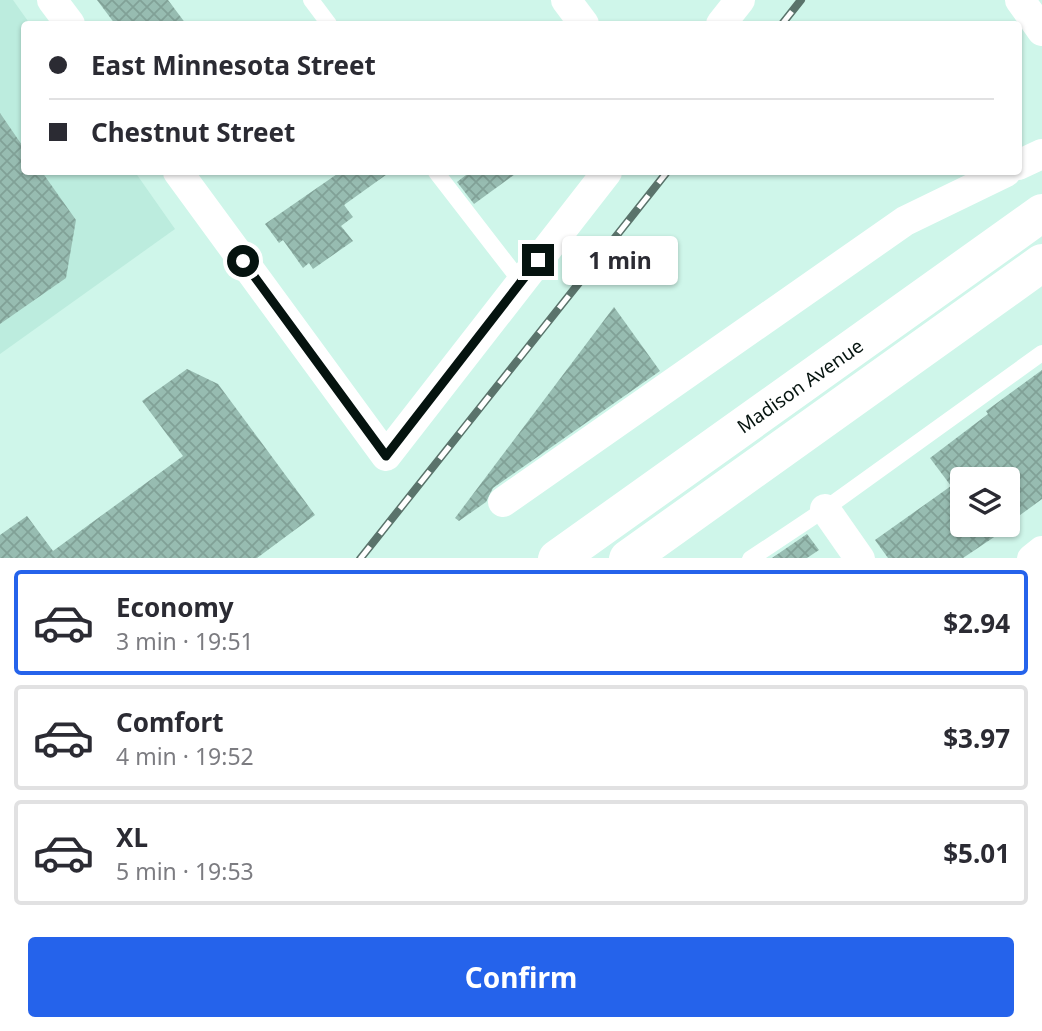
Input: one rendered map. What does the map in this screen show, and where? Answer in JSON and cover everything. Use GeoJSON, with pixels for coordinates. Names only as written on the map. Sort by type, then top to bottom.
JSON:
{"type":"FeatureCollection","features":[{"type":"Feature","properties":{"kind":"main road","name":"Madison Avenue"},"geometry":{"type":"LineString","coordinates":[[557,558],[1042,213]]}},
{"type":"Feature","properties":{"kind":"main road","name":"Madison Avenue"},"geometry":{"type":"LineString","coordinates":[[628,558],[1042,263]]}},
{"type":"Feature","properties":{"kind":"street"},"geometry":{"type":"LineString","coordinates":[[52,0],[68,21]]}},
{"type":"Feature","properties":{"kind":"street"},"geometry":{"type":"LineString","coordinates":[[566,0],[582,21]]}},
{"type":"Feature","properties":{"kind":"street"},"geometry":{"type":"LineString","coordinates":[[723,21],[740,0]]}},
{"type":"Feature","properties":{"kind":"street"},"geometry":{"type":"LineString","coordinates":[[1020,0],[1042,31]]}},
{"type":"Feature","properties":{"kind":"street"},"geometry":{"type":"LineString","coordinates":[[1022,163],[1042,154]]}},
{"type":"Feature","properties":{"kind":"street"},"geometry":{"type":"LineString","coordinates":[[180,175],[386,456],[605,175]]}},
{"type":"Feature","properties":{"kind":"street"},"geometry":{"type":"LineString","coordinates":[[503,502],[905,221],[1000,175]]}},
{"type":"Feature","properties":{"kind":"street"},"geometry":{"type":"LineString","coordinates":[[825,509],[860,558]]}},
{"type":"Feature","properties":{"kind":"street"},"geometry":{"type":"LineString","coordinates":[[1032,558],[1042,551]]}},
{"type":"Feature","properties":{"kind":"lane"},"geometry":{"type":"LineString","coordinates":[[311,0],[327,21]]}},
{"type":"Feature","properties":{"kind":"lane"},"geometry":{"type":"LineString","coordinates":[[438,175],[521,282]]}},
{"type":"Feature","properties":{"kind":"lane"},"geometry":{"type":"LineString","coordinates":[[750,558],[825,509],[1042,353]]}},
{"type":"Feature","properties":{"kind":"shaded area"},"geometry":{"type":"Polygon","coordinates":[[[0,0],[13,0],[28,21],[21,21],[21,175],[137,175],[175,229],[0,354],[0,0]]]}},
{"type":"Feature","properties":{"kind":"building"},"geometry":{"type":"Polygon","coordinates":[[[97,0],[168,0],[184,21],[113,21],[97,0]]]}},
{"type":"Feature","properties":{"kind":"building"},"geometry":{"type":"Polygon","coordinates":[[[0,113],[21,144],[21,175],[44,175],[76,220],[66,278],[0,324],[0,113]]]}},
{"type":"Feature","properties":{"kind":"building"},"geometry":{"type":"Polygon","coordinates":[[[336,175],[386,175],[344,205],[353,217],[341,226],[353,241],[313,269],[309,263],[303,268],[283,240],[279,243],[265,224],[336,175]]]}},
{"type":"Feature","properties":{"kind":"building"},"geometry":{"type":"Polygon","coordinates":[[[466,175],[514,175],[474,204],[457,182],[466,175]]]}},
{"type":"Feature","properties":{"kind":"building"},"geometry":{"type":"Polygon","coordinates":[[[614,307],[660,371],[493,488],[486,502],[459,521],[455,518],[614,307]]]}},
{"type":"Feature","properties":{"kind":"building"},"geometry":{"type":"Polygon","coordinates":[[[187,369],[218,384],[315,515],[257,558],[0,558],[0,535],[27,516],[53,551],[183,456],[142,401],[187,369]]]}},
{"type":"Feature","properties":{"kind":"building"},"geometry":{"type":"Polygon","coordinates":[[[1042,370],[1042,499],[1020,515],[1020,467],[950,467],[950,485],[930,458],[988,414],[986,411],[1042,370]]]}},
{"type":"Feature","properties":{"kind":"building"},"geometry":{"type":"Polygon","coordinates":[[[950,487],[950,537],[994,537],[963,558],[888,558],[875,540],[950,487]]]}},
{"type":"Feature","properties":{"kind":"building"},"geometry":{"type":"Polygon","coordinates":[[[807,534],[819,550],[807,558],[772,558],[807,534]]]}},
{"type":"Feature","properties":{"kind":"railway"},"geometry":{"type":"LineString","coordinates":[[784,21],[801,0]]}},
{"type":"Feature","properties":{"kind":"railway"},"geometry":{"type":"LineString","coordinates":[[361,558],[665,175]]}},
{"type":"Feature","properties":{"kind":"route"},"geometry":{"type":"LineString","coordinates":[[243,261],[386,456],[538,260]]}}]}
